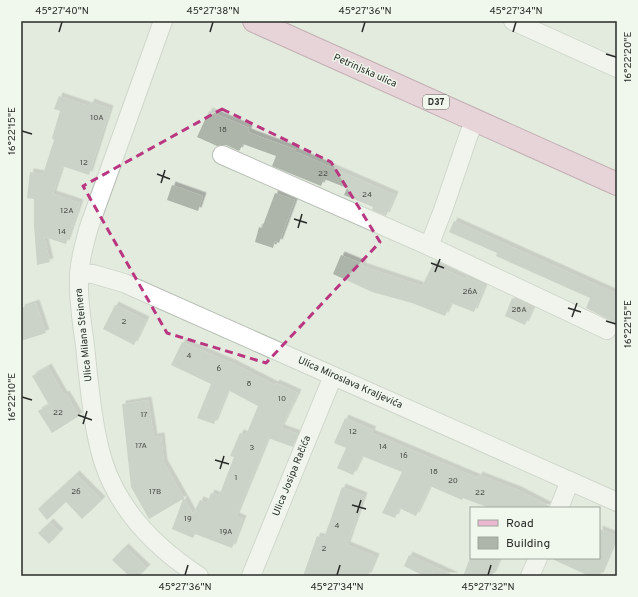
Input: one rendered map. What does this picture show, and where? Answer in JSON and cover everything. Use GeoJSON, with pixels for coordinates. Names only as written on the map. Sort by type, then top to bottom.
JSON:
{"type":"FeatureCollection","features":[{"type":"Feature","properties":{"kind":"main road","name":"Petrinjska ulica"},"geometry":{"type":"LineString","coordinates":[[254,21],[617,184]]}},
{"type":"Feature","properties":{"kind":"street","name":"Ulica Milana Steinera"},"geometry":{"type":"LineString","coordinates":[[163,21],[89,227],[79,274],[79,294],[98,442],[110,477],[127,509],[150,538],[181,564],[199,576]]}},
{"type":"Feature","properties":{"kind":"street"},"geometry":{"type":"LineString","coordinates":[[513,21],[617,68]]}},
{"type":"Feature","properties":{"kind":"street"},"geometry":{"type":"LineString","coordinates":[[429,246],[475,120]]}},
{"type":"Feature","properties":{"kind":"street"},"geometry":{"type":"LineString","coordinates":[[222,155],[429,246],[607,330]]}},
{"type":"Feature","properties":{"kind":"street","name":"Ulica Miroslava Kraljevića"},"geometry":{"type":"LineString","coordinates":[[79,274],[93,274],[124,284],[617,502]]}},
{"type":"Feature","properties":{"kind":"street","name":"Ulica Josipa Račića"},"geometry":{"type":"LineString","coordinates":[[251,576],[333,376]]}},
{"type":"Feature","properties":{"kind":"street"},"geometry":{"type":"LineString","coordinates":[[559,507],[570,481]]}},
{"type":"Feature","properties":{"kind":"street"},"geometry":{"type":"LineString","coordinates":[[530,576],[538,559]]}},
{"type":"Feature","properties":{"kind":"highlighted area"},"geometry":{"type":"Polygon","coordinates":[[[222,109],[331,162],[380,242],[266,363],[167,333],[83,186],[222,109]]]}},
{"type":"Feature","properties":{"kind":"building"},"geometry":{"type":"Polygon","coordinates":[[[59,96],[89,106],[91,102],[110,109],[89,175],[62,166],[53,194],[80,203],[66,244],[44,237],[50,262],[37,265],[34,226],[34,199],[27,198],[30,172],[43,174],[54,140],[52,138],[60,111],[54,109],[59,96]]]}},
{"type":"Feature","properties":{"kind":"building"},"geometry":{"type":"Polygon","coordinates":[[[209,111],[249,128],[248,132],[296,150],[296,152],[395,195],[386,216],[372,210],[373,207],[344,195],[347,188],[324,179],[321,186],[272,166],[276,156],[243,144],[239,151],[226,145],[217,146],[197,137],[209,111]]]}},
{"type":"Feature","properties":{"kind":"building"},"geometry":{"type":"Polygon","coordinates":[[[172,185],[203,196],[198,211],[167,200],[172,185]]]}},
{"type":"Feature","properties":{"kind":"building"},"geometry":{"type":"Polygon","coordinates":[[[275,193],[295,200],[279,243],[275,241],[273,248],[255,242],[259,227],[262,228],[275,193]]]}},
{"type":"Feature","properties":{"kind":"building"},"geometry":{"type":"Polygon","coordinates":[[[454,221],[617,294],[617,324],[586,308],[590,298],[496,256],[497,253],[449,232],[454,221]]]}},
{"type":"Feature","properties":{"kind":"building"},"geometry":{"type":"Polygon","coordinates":[[[341,255],[363,264],[362,266],[422,286],[433,264],[465,279],[466,277],[485,285],[474,312],[451,303],[445,316],[412,303],[372,292],[333,274],[341,255]]]}},
{"type":"Feature","properties":{"kind":"building"},"geometry":{"type":"Polygon","coordinates":[[[512,298],[533,307],[525,325],[505,316],[512,298]]]}},
{"type":"Feature","properties":{"kind":"building"},"geometry":{"type":"Polygon","coordinates":[[[36,303],[46,333],[21,341],[21,308],[36,303]]]}},
{"type":"Feature","properties":{"kind":"building"},"geometry":{"type":"Polygon","coordinates":[[[115,305],[146,320],[134,345],[103,329],[115,305]]]}},
{"type":"Feature","properties":{"kind":"building"},"geometry":{"type":"Polygon","coordinates":[[[182,342],[234,364],[275,385],[276,383],[298,393],[281,428],[298,434],[293,447],[268,438],[236,516],[243,519],[232,548],[195,534],[193,538],[172,529],[183,499],[149,519],[131,487],[122,404],[148,400],[154,437],[161,436],[164,463],[193,514],[200,500],[207,503],[211,493],[219,496],[234,457],[230,456],[240,433],[246,435],[258,406],[228,390],[214,424],[197,418],[211,384],[171,365],[182,342]]]}},
{"type":"Feature","properties":{"kind":"building"},"geometry":{"type":"Polygon","coordinates":[[[48,367],[64,395],[66,394],[79,416],[52,433],[38,411],[49,405],[32,376],[48,367]]]}},
{"type":"Feature","properties":{"kind":"building"},"geometry":{"type":"Polygon","coordinates":[[[345,418],[373,430],[371,433],[478,478],[479,475],[518,490],[549,507],[486,507],[463,498],[462,500],[430,486],[416,516],[399,508],[395,518],[382,513],[402,472],[362,456],[353,475],[337,468],[346,448],[334,443],[345,418]]]}},
{"type":"Feature","properties":{"kind":"building"},"geometry":{"type":"Polygon","coordinates":[[[76,474],[102,500],[82,519],[66,502],[47,520],[38,509],[76,474]]]}},
{"type":"Feature","properties":{"kind":"building"},"geometry":{"type":"Polygon","coordinates":[[[342,487],[364,496],[347,545],[376,557],[368,576],[303,576],[317,536],[324,538],[342,487]]]}},
{"type":"Feature","properties":{"kind":"building"},"geometry":{"type":"Polygon","coordinates":[[[50,522],[60,532],[49,544],[38,533],[50,522]]]}},
{"type":"Feature","properties":{"kind":"building"},"geometry":{"type":"Polygon","coordinates":[[[600,529],[617,536],[600,576],[589,576],[552,559],[600,559],[600,529]]]}},
{"type":"Feature","properties":{"kind":"building"},"geometry":{"type":"Polygon","coordinates":[[[125,547],[147,568],[139,576],[129,576],[112,560],[125,547]]]}},
{"type":"Feature","properties":{"kind":"building"},"geometry":{"type":"Polygon","coordinates":[[[409,555],[455,576],[424,576],[404,566],[409,555]]]}},
{"type":"Feature","properties":{"kind":"building"},"geometry":{"type":"Polygon","coordinates":[[[470,558],[500,559],[492,576],[463,576],[470,558]]]}}]}
